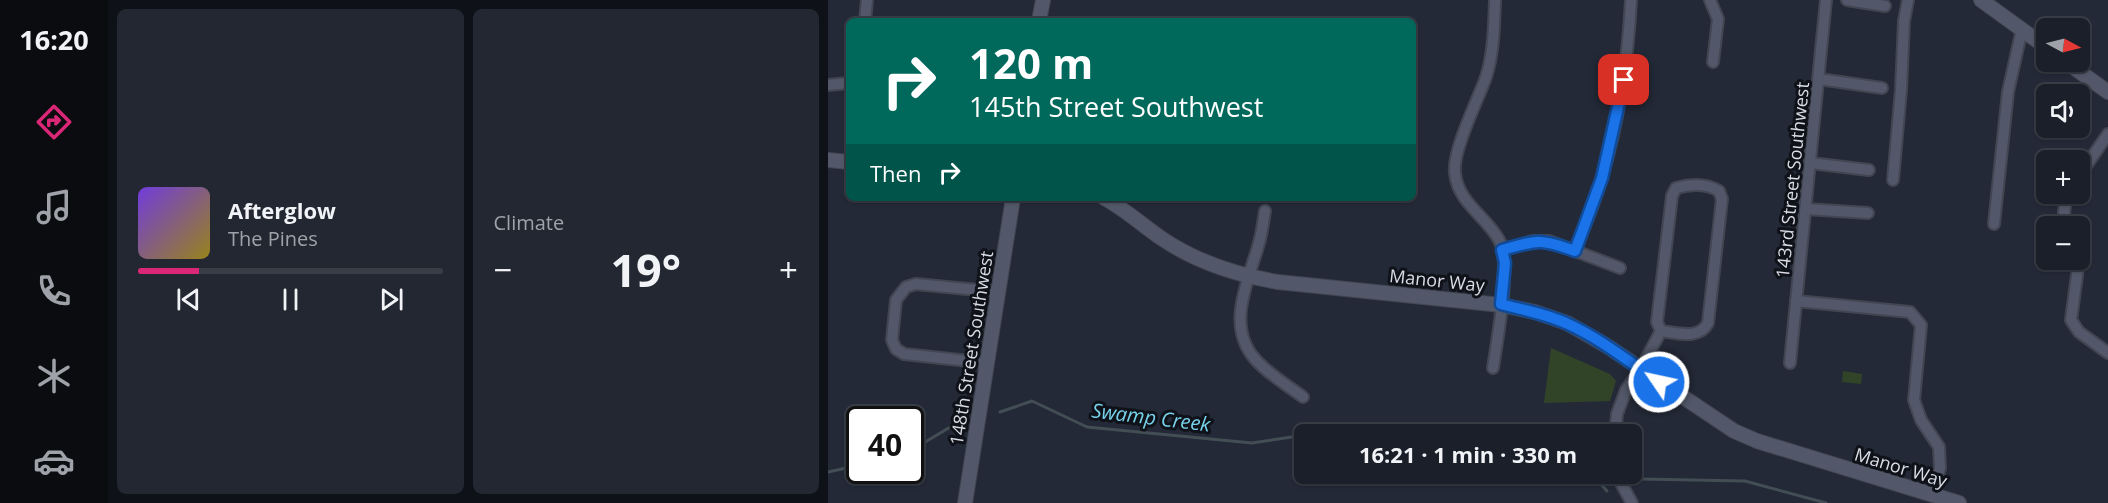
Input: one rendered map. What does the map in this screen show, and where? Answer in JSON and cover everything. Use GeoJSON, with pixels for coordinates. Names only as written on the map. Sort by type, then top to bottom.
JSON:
{"type":"FeatureCollection","features":[{"type":"Feature","properties":{"kind":"street"},"geometry":{"type":"LineString","coordinates":[[865,18],[867,0]]}},
{"type":"Feature","properties":{"kind":"street"},"geometry":{"type":"LineString","coordinates":[[1040,18],[1043,0]]}},
{"type":"Feature","properties":{"kind":"street"},"geometry":{"type":"LineString","coordinates":[[1493,368],[1505,263],[1501,243],[1491,228],[1466,201],[1459,188],[1455,172],[1455,157],[1491,58],[1495,0]]}},
{"type":"Feature","properties":{"kind":"street"},"geometry":{"type":"LineString","coordinates":[[1575,251],[1602,178],[1615,124],[1624,80],[1631,0]]}},
{"type":"Feature","properties":{"kind":"street"},"geometry":{"type":"LineString","coordinates":[[1710,0],[1718,19],[1713,62]]}},
{"type":"Feature","properties":{"kind":"street","name":"143rd Street Southwest"},"geometry":{"type":"LineString","coordinates":[[1790,363],[1827,0]]}},
{"type":"Feature","properties":{"kind":"street"},"geometry":{"type":"LineString","coordinates":[[1847,0],[1886,6]]}},
{"type":"Feature","properties":{"kind":"street"},"geometry":{"type":"LineString","coordinates":[[1893,180],[1904,21],[1908,0]]}},
{"type":"Feature","properties":{"kind":"street"},"geometry":{"type":"LineString","coordinates":[[1981,0],[2036,40]]}},
{"type":"Feature","properties":{"kind":"street"},"geometry":{"type":"LineString","coordinates":[[1994,224],[2008,92],[2022,29]]}},
{"type":"Feature","properties":{"kind":"street"},"geometry":{"type":"LineString","coordinates":[[2080,72],[2108,92]]}},
{"type":"Feature","properties":{"kind":"street"},"geometry":{"type":"LineString","coordinates":[[1819,79],[1882,88]]}},
{"type":"Feature","properties":{"kind":"street"},"geometry":{"type":"LineString","coordinates":[[828,85],[846,83]]}},
{"type":"Feature","properties":{"kind":"street"},"geometry":{"type":"LineString","coordinates":[[2090,160],[2108,134]]}},
{"type":"Feature","properties":{"kind":"street"},"geometry":{"type":"LineString","coordinates":[[828,164],[846,162]]}},
{"type":"Feature","properties":{"kind":"street"},"geometry":{"type":"LineString","coordinates":[[1810,163],[1869,170]]}},
{"type":"Feature","properties":{"kind":"street"},"geometry":{"type":"LineString","coordinates":[[1688,184],[1719,191],[1722,199],[1708,323],[1704,330],[1697,334],[1661,331],[1657,322],[1672,196],[1676,188],[1688,184]]}},
{"type":"Feature","properties":{"kind":"street","name":"148th Street Southwest"},"geometry":{"type":"LineString","coordinates":[[965,503],[1013,201]]}},
{"type":"Feature","properties":{"kind":"street","name":"Manor Way"},"geometry":{"type":"LineString","coordinates":[[1109,201],[1181,250],[1198,259],[1248,277],[1501,304],[1567,323],[1607,346],[1734,431],[1757,441],[1959,503]]}},
{"type":"Feature","properties":{"kind":"street"},"geometry":{"type":"LineString","coordinates":[[1806,209],[1868,213]]}},
{"type":"Feature","properties":{"kind":"street"},"geometry":{"type":"LineString","coordinates":[[1265,211],[1260,241],[1248,277],[1240,318],[1241,330],[1246,346],[1255,359],[1303,397]]}},
{"type":"Feature","properties":{"kind":"street"},"geometry":{"type":"LineString","coordinates":[[1502,250],[1533,241],[1549,241],[1620,268]]}},
{"type":"Feature","properties":{"kind":"street"},"geometry":{"type":"LineString","coordinates":[[2078,270],[2072,320],[2079,333],[2108,353]]}},
{"type":"Feature","properties":{"kind":"street"},"geometry":{"type":"LineString","coordinates":[[987,363],[904,354],[896,349],[892,340],[896,300],[906,286],[916,284],[998,292]]}},
{"type":"Feature","properties":{"kind":"street"},"geometry":{"type":"LineString","coordinates":[[1796,301],[1910,312],[1921,325],[1914,400],[1921,420],[1939,447],[1940,468],[1932,495]]}},
{"type":"Feature","properties":{"kind":"street"},"geometry":{"type":"LineString","coordinates":[[1616,424],[1617,414],[1626,390],[1640,370],[1661,331]]}},
{"type":"Feature","properties":{"kind":"street"},"geometry":{"type":"LineString","coordinates":[[1622,484],[1632,503]]}},
{"type":"Feature","properties":{"kind":"green space"},"geometry":{"type":"Polygon","coordinates":[[[1551,348],[1610,374],[1616,381],[1610,401],[1544,403],[1551,348]]]}},
{"type":"Feature","properties":{"kind":"green space"},"geometry":{"type":"Polygon","coordinates":[[[1843,371],[1862,374],[1861,384],[1842,382],[1843,371]]]}},
{"type":"Feature","properties":{"kind":"waterway","name":"Swamp Creek"},"geometry":{"type":"LineString","coordinates":[[1000,412],[1032,401],[1087,427],[1252,443],[1294,437]]}},
{"type":"Feature","properties":{"kind":"waterway","name":"Swamp Creek"},"geometry":{"type":"LineString","coordinates":[[924,443],[957,423],[967,420]]}},
{"type":"Feature","properties":{"kind":"waterway","name":"Swamp Creek"},"geometry":{"type":"LineString","coordinates":[[828,472],[846,468]]}},
{"type":"Feature","properties":{"kind":"waterway","name":"Swamp Creek"},"geometry":{"type":"LineString","coordinates":[[1642,479],[1745,481],[1826,503]]}},
{"type":"Feature","properties":{"kind":"waterway","name":"Swamp Creek"},"geometry":{"type":"LineString","coordinates":[[1601,484],[1607,491]]}},
{"type":"Feature","properties":{"kind":"route"},"geometry":{"type":"LineString","coordinates":[[1624,80],[1602,178],[1575,251],[1549,241],[1533,241],[1502,250],[1505,263],[1501,304],[1567,323],[1607,346],[1659,382]]}}]}
